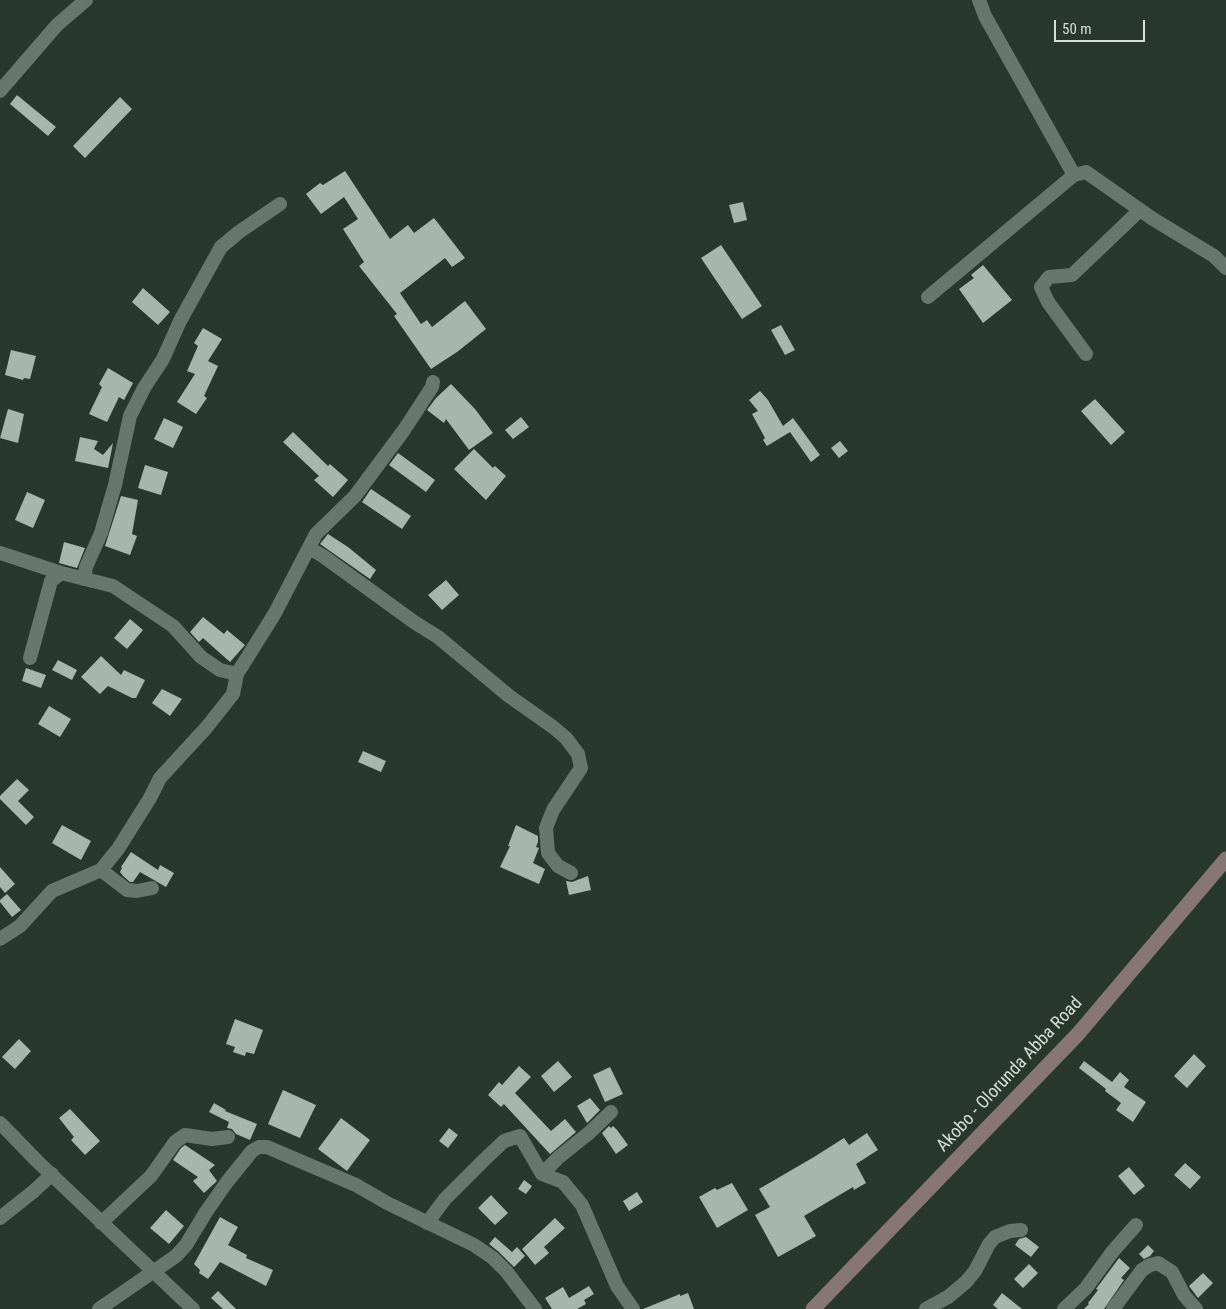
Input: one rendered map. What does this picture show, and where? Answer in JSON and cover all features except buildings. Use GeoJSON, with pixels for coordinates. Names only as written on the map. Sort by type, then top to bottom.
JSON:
{"type":"FeatureCollection","features":[{"type":"Feature","properties":{"kind":"main road","name":"Akobo - Olorunda Abba Road"},"geometry":{"type":"LineString","coordinates":[[813,1309],[1078,1034],[1226,859]]}},
{"type":"Feature","properties":{"kind":"street"},"geometry":{"type":"LineString","coordinates":[[0,91],[57,25],[86,0]]}},
{"type":"Feature","properties":{"kind":"street"},"geometry":{"type":"LineString","coordinates":[[979,0],[985,16],[1074,174]]}},
{"type":"Feature","properties":{"kind":"street"},"geometry":{"type":"LineString","coordinates":[[928,297],[1074,174],[1086,172],[1140,210],[1214,256],[1226,268]]}},
{"type":"Feature","properties":{"kind":"street"},"geometry":{"type":"LineString","coordinates":[[84,579],[86,567],[101,533],[113,493],[130,416],[144,388],[163,359],[180,321],[209,266],[221,248],[239,232],[280,204]]}},
{"type":"Feature","properties":{"kind":"street"},"geometry":{"type":"LineString","coordinates":[[1086,354],[1048,302],[1041,288],[1049,277],[1072,275],[1140,210]]}},
{"type":"Feature","properties":{"kind":"street"},"geometry":{"type":"LineString","coordinates":[[0,939],[20,926],[52,891],[101,870],[118,850],[160,778],[206,728],[233,694],[237,674],[275,613],[316,534],[355,496],[404,430],[432,387],[433,382]]}},
{"type":"Feature","properties":{"kind":"street"},"geometry":{"type":"LineString","coordinates":[[308,548],[323,556],[398,611],[438,637],[509,696],[566,738],[578,754],[581,768],[553,810],[546,828],[548,853],[558,866],[571,873]]}},
{"type":"Feature","properties":{"kind":"street"},"geometry":{"type":"LineString","coordinates":[[0,553],[61,574],[113,586],[173,626],[202,657],[220,670],[237,674]]}},
{"type":"Feature","properties":{"kind":"street"},"geometry":{"type":"LineString","coordinates":[[30,658],[51,581],[61,574]]}},
{"type":"Feature","properties":{"kind":"street"},"geometry":{"type":"LineString","coordinates":[[101,870],[127,890],[137,891],[152,888]]}},
{"type":"Feature","properties":{"kind":"street"},"geometry":{"type":"LineString","coordinates":[[542,1174],[611,1112]]}},
{"type":"Feature","properties":{"kind":"street"},"geometry":{"type":"LineString","coordinates":[[0,1124],[101,1223],[193,1309]]}},
{"type":"Feature","properties":{"kind":"street"},"geometry":{"type":"LineString","coordinates":[[101,1223],[151,1176],[175,1142],[186,1135],[212,1139],[228,1137]]}},
{"type":"Feature","properties":{"kind":"street"},"geometry":{"type":"LineString","coordinates":[[428,1223],[445,1199],[504,1141],[520,1136],[542,1174],[563,1182],[582,1205],[617,1286],[633,1309]]}},
{"type":"Feature","properties":{"kind":"street"},"geometry":{"type":"LineString","coordinates":[[99,1309],[176,1256],[186,1245],[206,1212],[252,1151],[259,1147],[268,1147],[347,1181],[387,1204],[474,1246],[493,1258],[506,1271],[535,1309]]}},
{"type":"Feature","properties":{"kind":"street"},"geometry":{"type":"LineString","coordinates":[[0,1218],[52,1174]]}},
{"type":"Feature","properties":{"kind":"street"},"geometry":{"type":"LineString","coordinates":[[1064,1309],[1086,1288],[1113,1251],[1136,1225]]}},
{"type":"Feature","properties":{"kind":"street"},"geometry":{"type":"LineString","coordinates":[[926,1309],[948,1297],[966,1282],[975,1271],[988,1244],[995,1238],[1010,1231],[1022,1230]]}},
{"type":"Feature","properties":{"kind":"street"},"geometry":{"type":"LineString","coordinates":[[1113,1309],[1142,1270],[1158,1263],[1172,1272],[1184,1295],[1196,1309]]}}]}
